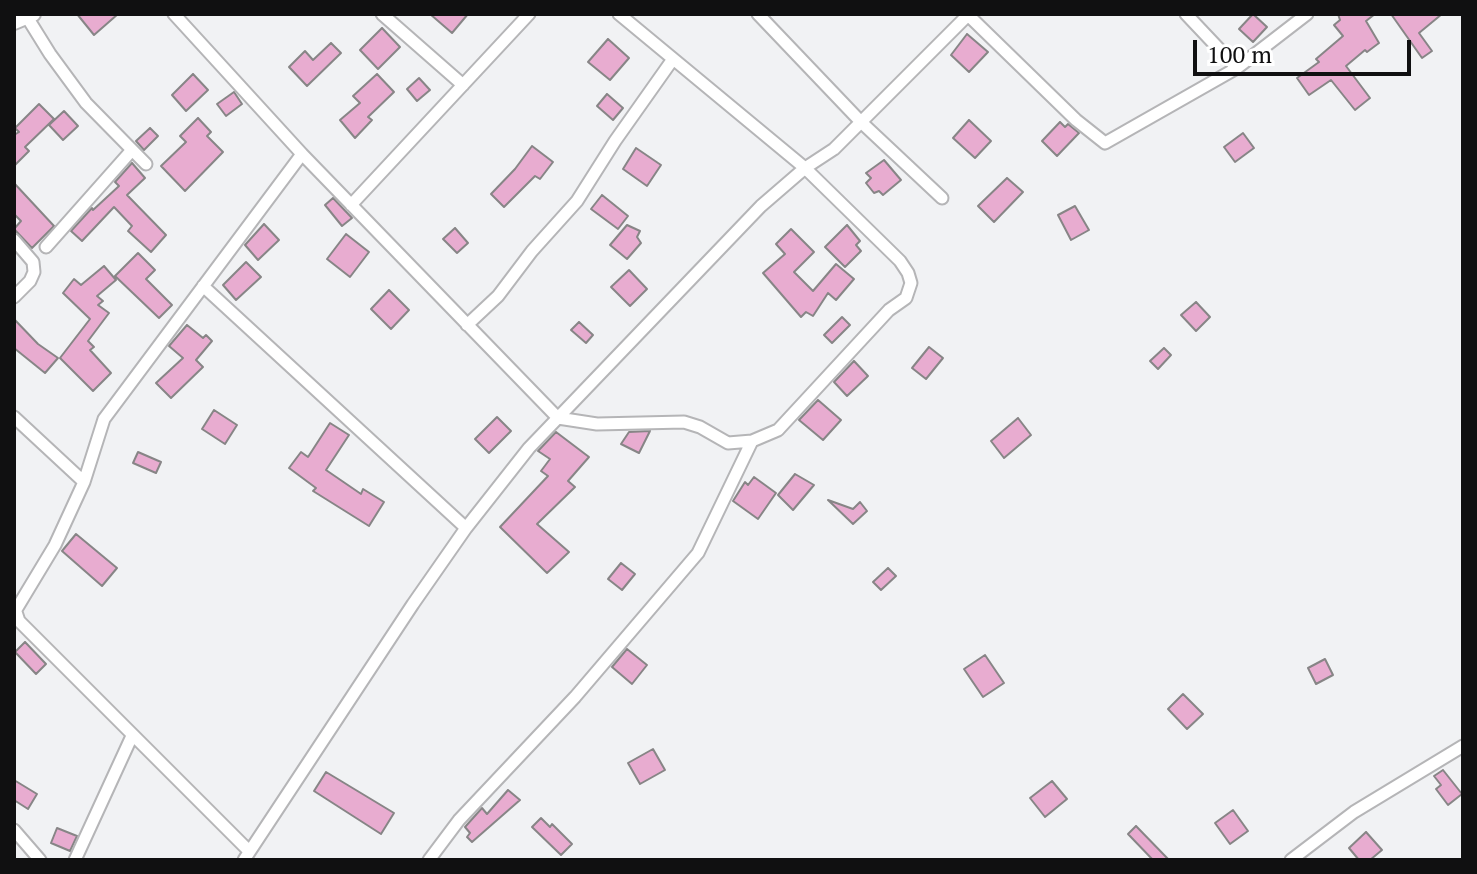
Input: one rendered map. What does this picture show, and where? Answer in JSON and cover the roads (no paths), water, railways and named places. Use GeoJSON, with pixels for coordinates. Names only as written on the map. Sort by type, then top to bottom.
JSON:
{"type":"FeatureCollection","features":[{"type":"Feature","properties":{"kind":"street"},"geometry":{"type":"LineString","coordinates":[[174,14],[302,154],[558,418],[597,424],[684,422],[728,443],[752,441],[778,430],[889,310],[906,298],[911,283],[900,261],[805,168],[619,14]]}},
{"type":"Feature","properties":{"kind":"street"},"geometry":{"type":"LineString","coordinates":[[382,14],[463,85]]}},
{"type":"Feature","properties":{"kind":"street"},"geometry":{"type":"LineString","coordinates":[[351,205],[529,14]]}},
{"type":"Feature","properties":{"kind":"street"},"geometry":{"type":"LineString","coordinates":[[758,14],[861,122],[942,198]]}},
{"type":"Feature","properties":{"kind":"street"},"geometry":{"type":"LineString","coordinates":[[302,154],[104,419],[84,482],[55,545],[15,612],[19,621],[246,855],[466,528],[529,448],[761,206],[805,168],[834,149],[968,14],[1076,120],[1105,143],[1237,68],[1307,14]]}},
{"type":"Feature","properties":{"kind":"street"},"geometry":{"type":"LineString","coordinates":[[1186,14],[1237,68]]}},
{"type":"Feature","properties":{"kind":"street"},"geometry":{"type":"LineString","coordinates":[[25,18],[86,103],[146,164]]}},
{"type":"Feature","properties":{"kind":"street"},"geometry":{"type":"LineString","coordinates":[[467,325],[498,296],[532,251],[577,201],[592,174],[673,59]]}},
{"type":"Feature","properties":{"kind":"street"},"geometry":{"type":"LineString","coordinates":[[46,247],[132,150]]}},
{"type":"Feature","properties":{"kind":"street"},"geometry":{"type":"LineString","coordinates":[[14,240],[33,262],[34,272],[30,281],[14,297]]}},
{"type":"Feature","properties":{"kind":"street"},"geometry":{"type":"LineString","coordinates":[[203,286],[466,528]]}},
{"type":"Feature","properties":{"kind":"street"},"geometry":{"type":"LineString","coordinates":[[14,417],[84,482]]}},
{"type":"Feature","properties":{"kind":"street"},"geometry":{"type":"LineString","coordinates":[[429,860],[459,820],[575,697],[698,553],[752,441]]}},
{"type":"Feature","properties":{"kind":"street"},"geometry":{"type":"LineString","coordinates":[[75,860],[132,736]]}},
{"type":"Feature","properties":{"kind":"street"},"geometry":{"type":"LineString","coordinates":[[1291,860],[1354,812],[1463,746]]}},
{"type":"Feature","properties":{"kind":"street"},"geometry":{"type":"LineString","coordinates":[[14,830],[40,860]]}}]}
